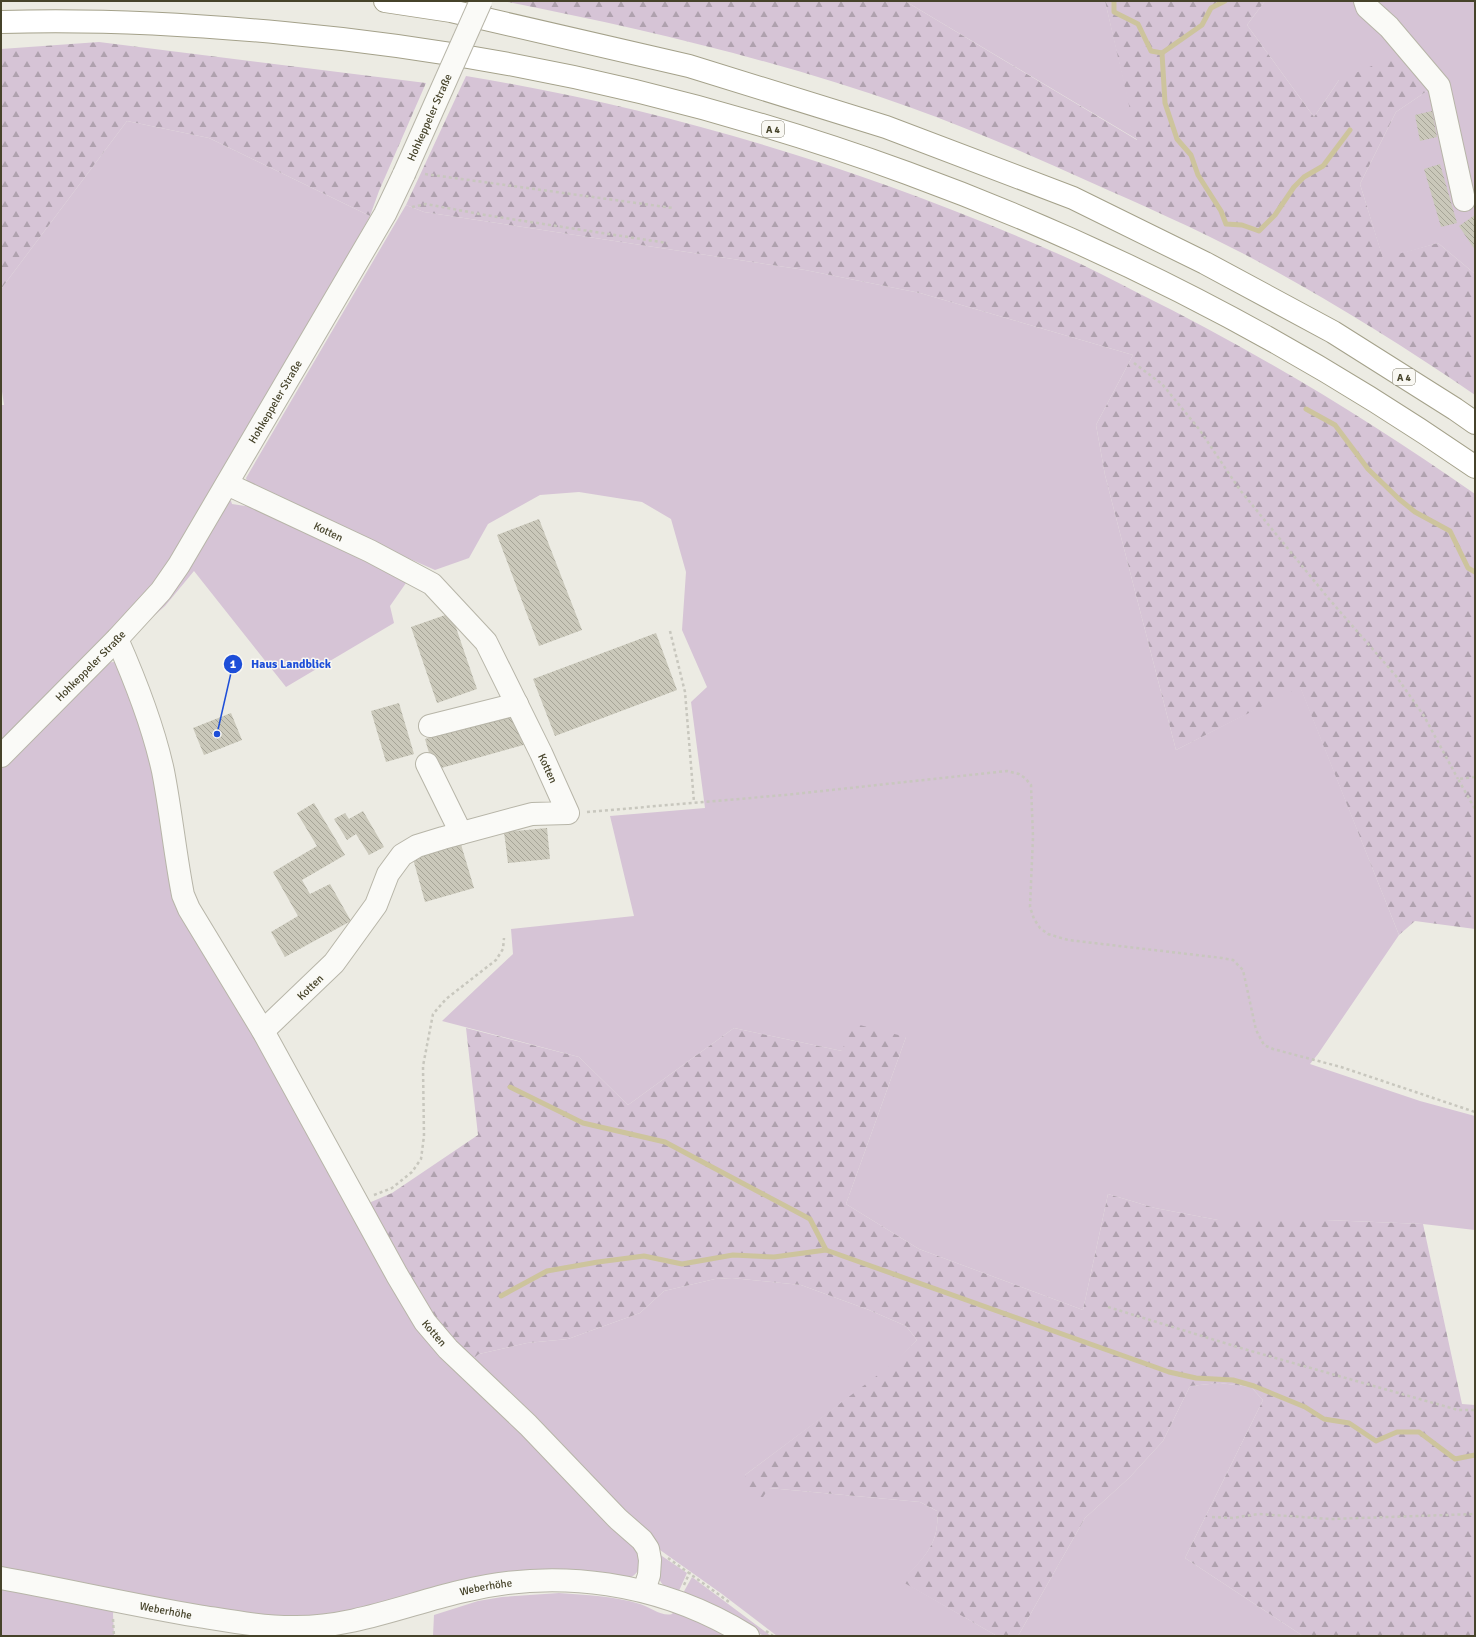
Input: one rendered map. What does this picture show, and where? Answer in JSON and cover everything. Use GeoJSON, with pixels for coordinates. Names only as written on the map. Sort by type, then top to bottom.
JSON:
{"type":"FeatureCollection","features":[{"type":"Feature","properties":{"kind":"highway","name":"A 4"},"geometry":{"type":"LineString","coordinates":[[385,1],[451,11],[689,66],[886,127],[1073,198],[1205,263],[1332,332],[1456,408],[1475,423]]}},
{"type":"Feature","properties":{"kind":"highway","name":"A 4"},"geometry":{"type":"LineString","coordinates":[[1,22],[138,22],[234,28],[338,38],[492,60],[615,85],[717,111],[846,151],[941,185],[1059,233],[1147,274],[1233,318],[1315,365],[1396,415],[1475,468]]}},
{"type":"Feature","properties":{"kind":"street","name":"Hohkeppeler Straße"},"geometry":{"type":"LineString","coordinates":[[1,756],[117,638],[161,590],[175,571],[385,214],[414,174],[481,1]]}},
{"type":"Feature","properties":{"kind":"street"},"geometry":{"type":"LineString","coordinates":[[1365,1],[1367,7],[1388,27],[1439,86],[1464,200]]}},
{"type":"Feature","properties":{"kind":"street","name":"Kotten"},"geometry":{"type":"LineString","coordinates":[[227,484],[370,551],[432,584],[486,642],[568,813],[532,814],[417,846],[402,855],[388,874],[376,905],[334,963],[263,1031]]}},
{"type":"Feature","properties":{"kind":"street","name":"Kotten"},"geometry":{"type":"LineString","coordinates":[[117,638],[133,674],[149,719],[165,787],[183,895],[200,928],[263,1031],[425,1322],[448,1349],[528,1425],[613,1514],[642,1540],[648,1549],[650,1560],[649,1575],[644,1591]]}},
{"type":"Feature","properties":{"kind":"street"},"geometry":{"type":"LineString","coordinates":[[430,726],[517,704]]}},
{"type":"Feature","properties":{"kind":"street"},"geometry":{"type":"LineString","coordinates":[[427,764],[461,833]]}},
{"type":"Feature","properties":{"kind":"street","name":"Weberhöhe"},"geometry":{"type":"LineString","coordinates":[[1,1578],[179,1613],[258,1625],[333,1631],[458,1592],[490,1584],[526,1580],[568,1580],[601,1583],[644,1591],[677,1601],[748,1636]]}},
{"type":"Feature","properties":{"kind":"path"},"geometry":{"type":"LineString","coordinates":[[414,174],[673,208]]}},
{"type":"Feature","properties":{"kind":"path"},"geometry":{"type":"LineString","coordinates":[[412,207],[426,204],[485,215],[667,243]]}},
{"type":"Feature","properties":{"kind":"path"},"geometry":{"type":"LineString","coordinates":[[1134,362],[1162,384],[1198,429],[1240,490],[1329,599],[1396,676],[1424,716],[1475,809]]}},
{"type":"Feature","properties":{"kind":"path"},"geometry":{"type":"LineString","coordinates":[[670,631],[685,692],[694,802]]}},
{"type":"Feature","properties":{"kind":"path"},"geometry":{"type":"LineString","coordinates":[[568,813],[785,795],[1007,772],[1019,774],[1031,785],[1033,837],[1030,907],[1034,919],[1040,928],[1048,934],[1068,940],[1233,960],[1243,970],[1256,1030],[1264,1045],[1273,1049],[1341,1067],[1475,1112]]}},
{"type":"Feature","properties":{"kind":"path"},"geometry":{"type":"LineString","coordinates":[[1458,779],[1475,777]]}},
{"type":"Feature","properties":{"kind":"path"},"geometry":{"type":"LineString","coordinates":[[357,1202],[392,1188],[412,1172],[421,1159],[424,1136],[423,1066],[433,1014],[446,999],[496,960],[503,949],[504,938]]}},
{"type":"Feature","properties":{"kind":"path"},"geometry":{"type":"LineString","coordinates":[[1108,1307],[1244,1349],[1450,1408],[1475,1410]]}},
{"type":"Feature","properties":{"kind":"path"},"geometry":{"type":"LineString","coordinates":[[1212,1517],[1233,1518],[1258,1514],[1332,1519],[1475,1514]]}},
{"type":"Feature","properties":{"kind":"path"},"geometry":{"type":"LineString","coordinates":[[677,1601],[690,1572]]}},
{"type":"Feature","properties":{"kind":"green space"},"geometry":{"type":"Polygon","coordinates":[[[503,1],[905,1],[1137,140],[1105,1],[1265,1],[1247,25],[1314,117],[1339,80],[1402,53],[1427,91],[1396,112],[1360,184],[1383,258],[1438,243],[1475,274],[1475,395],[1419,357],[1361,321],[1244,254],[1148,208],[978,133],[932,115],[859,90],[759,60],[708,46],[606,22],[503,1]]]}},
{"type":"Feature","properties":{"kind":"green space"},"geometry":{"type":"Polygon","coordinates":[[[905,1],[1105,1],[1138,140],[905,1]]]}},
{"type":"Feature","properties":{"kind":"green space"},"geometry":{"type":"Polygon","coordinates":[[[1265,1],[1475,1],[1475,274],[1438,243],[1383,259],[1360,184],[1396,112],[1427,91],[1339,80],[1314,117],[1247,25],[1265,1]]]}},
{"type":"Feature","properties":{"kind":"green space"},"geometry":{"type":"Polygon","coordinates":[[[99,42],[426,83],[379,191],[370,216],[209,138],[127,121],[1,289],[1,49],[99,42]]]}},
{"type":"Feature","properties":{"kind":"green space"},"geometry":{"type":"Polygon","coordinates":[[[466,76],[543,90],[695,125],[844,171],[991,225],[1091,269],[1225,338],[1310,387],[1394,439],[1475,494],[1475,929],[1415,921],[1399,935],[1300,687],[1176,750],[1105,475],[1096,425],[1133,355],[920,293],[805,270],[424,212],[406,205],[466,76]]]}},
{"type":"Feature","properties":{"kind":"green space"},"geometry":{"type":"Polygon","coordinates":[[[127,121],[209,138],[370,216],[334,282],[173,558],[151,589],[1,743],[1,405],[4,405],[1,385],[1,289],[127,121]]]}},
{"type":"Feature","properties":{"kind":"green space"},"geometry":{"type":"Polygon","coordinates":[[[406,205],[424,212],[805,270],[920,293],[1133,355],[1096,425],[1105,475],[1176,750],[1300,686],[1399,935],[1310,1064],[1420,1101],[1475,1116],[1475,1230],[1423,1224],[1326,1220],[1218,1220],[1155,1208],[1108,1194],[1083,1310],[919,1249],[846,1204],[906,1037],[842,1051],[734,1028],[628,1105],[579,1057],[442,1021],[513,954],[511,929],[634,916],[610,816],[705,808],[691,702],[707,687],[682,630],[686,572],[671,519],[642,502],[579,492],[540,495],[488,524],[469,558],[435,570],[410,559],[393,556],[249,487],[246,478],[406,205]]]}},
{"type":"Feature","properties":{"kind":"green space"},"geometry":{"type":"Polygon","coordinates":[[[231,501],[232,504],[252,507],[359,554],[406,583],[390,606],[394,623],[286,687],[194,571],[165,606],[137,631],[226,502],[231,501]]]}},
{"type":"Feature","properties":{"kind":"green space"},"geometry":{"type":"Polygon","coordinates":[[[114,662],[122,668],[146,731],[175,896],[393,1281],[626,1536],[639,1558],[640,1564],[639,1569],[629,1578],[386,1605],[258,1625],[115,1601],[113,1614],[114,1636],[1,1636],[1,768],[104,663],[114,662]]]}},
{"type":"Feature","properties":{"kind":"green space"},"geometry":{"type":"Polygon","coordinates":[[[852,1023],[906,1037],[846,1204],[919,1249],[1083,1310],[1108,1194],[1155,1208],[1218,1220],[1326,1220],[1423,1224],[1462,1404],[1475,1405],[1475,1636],[1303,1636],[1185,1558],[1263,1400],[1251,1387],[1220,1383],[1190,1386],[1163,1441],[1129,1478],[1085,1518],[1018,1636],[997,1636],[901,1581],[923,1558],[933,1542],[936,1533],[937,1511],[920,1502],[769,1488],[763,1497],[753,1497],[747,1489],[745,1475],[895,1362],[917,1340],[906,1326],[869,1310],[801,1285],[732,1278],[715,1279],[664,1291],[640,1313],[568,1339],[527,1343],[479,1354],[470,1361],[435,1322],[369,1212],[371,1202],[392,1193],[478,1135],[466,1028],[579,1057],[628,1105],[734,1028],[842,1051],[852,1023]]]}},
{"type":"Feature","properties":{"kind":"green space"},"geometry":{"type":"Polygon","coordinates":[[[732,1278],[801,1285],[869,1310],[906,1326],[917,1340],[895,1363],[745,1475],[769,1488],[920,1502],[937,1511],[936,1533],[933,1542],[923,1558],[902,1581],[997,1636],[777,1636],[722,1594],[653,1545],[470,1361],[479,1354],[527,1343],[568,1339],[640,1313],[664,1291],[715,1279],[732,1278]]]}},
{"type":"Feature","properties":{"kind":"green space"},"geometry":{"type":"Polygon","coordinates":[[[1220,1383],[1251,1387],[1263,1400],[1185,1558],[1303,1636],[1018,1636],[1085,1518],[1129,1478],[1163,1441],[1190,1386],[1220,1383]]]}},
{"type":"Feature","properties":{"kind":"green space"},"geometry":{"type":"Polygon","coordinates":[[[659,1554],[687,1573],[678,1593],[670,1590],[661,1583],[658,1573],[659,1554]]]}},
{"type":"Feature","properties":{"kind":"green space"},"geometry":{"type":"Polygon","coordinates":[[[692,1577],[771,1636],[764,1636],[682,1595],[692,1577]]]}},
{"type":"Feature","properties":{"kind":"green space"},"geometry":{"type":"Polygon","coordinates":[[[559,1593],[620,1599],[640,1604],[668,1615],[672,1614],[676,1608],[735,1636],[433,1636],[434,1615],[478,1601],[502,1597],[559,1593]]]}},
{"type":"Feature","properties":{"kind":"building"},"geometry":{"type":"Polygon","coordinates":[[[1432,111],[1437,137],[1420,141],[1415,115],[1432,111]]]}},
{"type":"Feature","properties":{"kind":"building"},"geometry":{"type":"Polygon","coordinates":[[[1440,164],[1457,223],[1441,227],[1424,169],[1440,164]]]}},
{"type":"Feature","properties":{"kind":"building"},"geometry":{"type":"Polygon","coordinates":[[[1475,215],[1475,250],[1459,226],[1475,215]]]}},
{"type":"Feature","properties":{"kind":"building"},"geometry":{"type":"Polygon","coordinates":[[[539,519],[582,630],[539,646],[497,535],[539,519]]]}},
{"type":"Feature","properties":{"kind":"building"},"geometry":{"type":"Polygon","coordinates":[[[451,613],[477,689],[437,703],[411,627],[451,613]]]}},
{"type":"Feature","properties":{"kind":"building"},"geometry":{"type":"Polygon","coordinates":[[[656,633],[677,690],[555,736],[533,679],[656,633]]]}},
{"type":"Feature","properties":{"kind":"building"},"geometry":{"type":"Polygon","coordinates":[[[399,703],[414,754],[386,762],[371,711],[399,703]]]}},
{"type":"Feature","properties":{"kind":"building"},"geometry":{"type":"Polygon","coordinates":[[[518,712],[527,744],[434,770],[425,739],[518,712]]]}},
{"type":"Feature","properties":{"kind":"building"},"geometry":{"type":"Polygon","coordinates":[[[231,713],[242,740],[204,755],[193,728],[231,713]]]}},
{"type":"Feature","properties":{"kind":"building"},"geometry":{"type":"Polygon","coordinates":[[[314,803],[345,855],[302,880],[310,894],[330,884],[351,921],[285,957],[271,932],[298,916],[273,872],[317,846],[297,813],[314,803]]]}},
{"type":"Feature","properties":{"kind":"building"},"geometry":{"type":"Polygon","coordinates":[[[363,811],[384,847],[369,855],[356,834],[347,840],[334,819],[345,813],[349,819],[363,811]]]}},
{"type":"Feature","properties":{"kind":"building"},"geometry":{"type":"Polygon","coordinates":[[[547,828],[550,859],[508,863],[504,832],[547,828]]]}},
{"type":"Feature","properties":{"kind":"building"},"geometry":{"type":"Polygon","coordinates":[[[460,841],[474,888],[425,902],[412,855],[460,841]]]}},
{"type":"Feature","properties":{"kind":"waterway"},"geometry":{"type":"LineString","coordinates":[[1114,1],[1114,12],[1138,24],[1151,51],[1162,53],[1165,103],[1177,139],[1191,155],[1198,175],[1221,211],[1226,224],[1242,225],[1259,231],[1275,215],[1294,187],[1304,177],[1323,166],[1350,130]]}},
{"type":"Feature","properties":{"kind":"waterway"},"geometry":{"type":"LineString","coordinates":[[1162,53],[1202,25],[1211,8],[1225,1]]}},
{"type":"Feature","properties":{"kind":"waterway"},"geometry":{"type":"LineString","coordinates":[[1306,409],[1335,425],[1368,469],[1399,499],[1415,512],[1450,531],[1468,568],[1475,572]]}},
{"type":"Feature","properties":{"kind":"waterway"},"geometry":{"type":"LineString","coordinates":[[510,1087],[583,1123],[665,1142],[810,1219],[826,1250],[1169,1372],[1196,1378],[1233,1380],[1254,1386],[1305,1407],[1324,1419],[1349,1423],[1376,1441],[1397,1432],[1419,1432],[1455,1459],[1475,1455]]}},
{"type":"Feature","properties":{"kind":"waterway"},"geometry":{"type":"LineString","coordinates":[[501,1296],[547,1271],[598,1262],[644,1256],[682,1264],[733,1255],[774,1257],[826,1250]]}},
{"type":"Feature","properties":{"kind":"place","name":"Haus Landblick"},"geometry":{"type":"Point","coordinates":[217,734]}}]}
